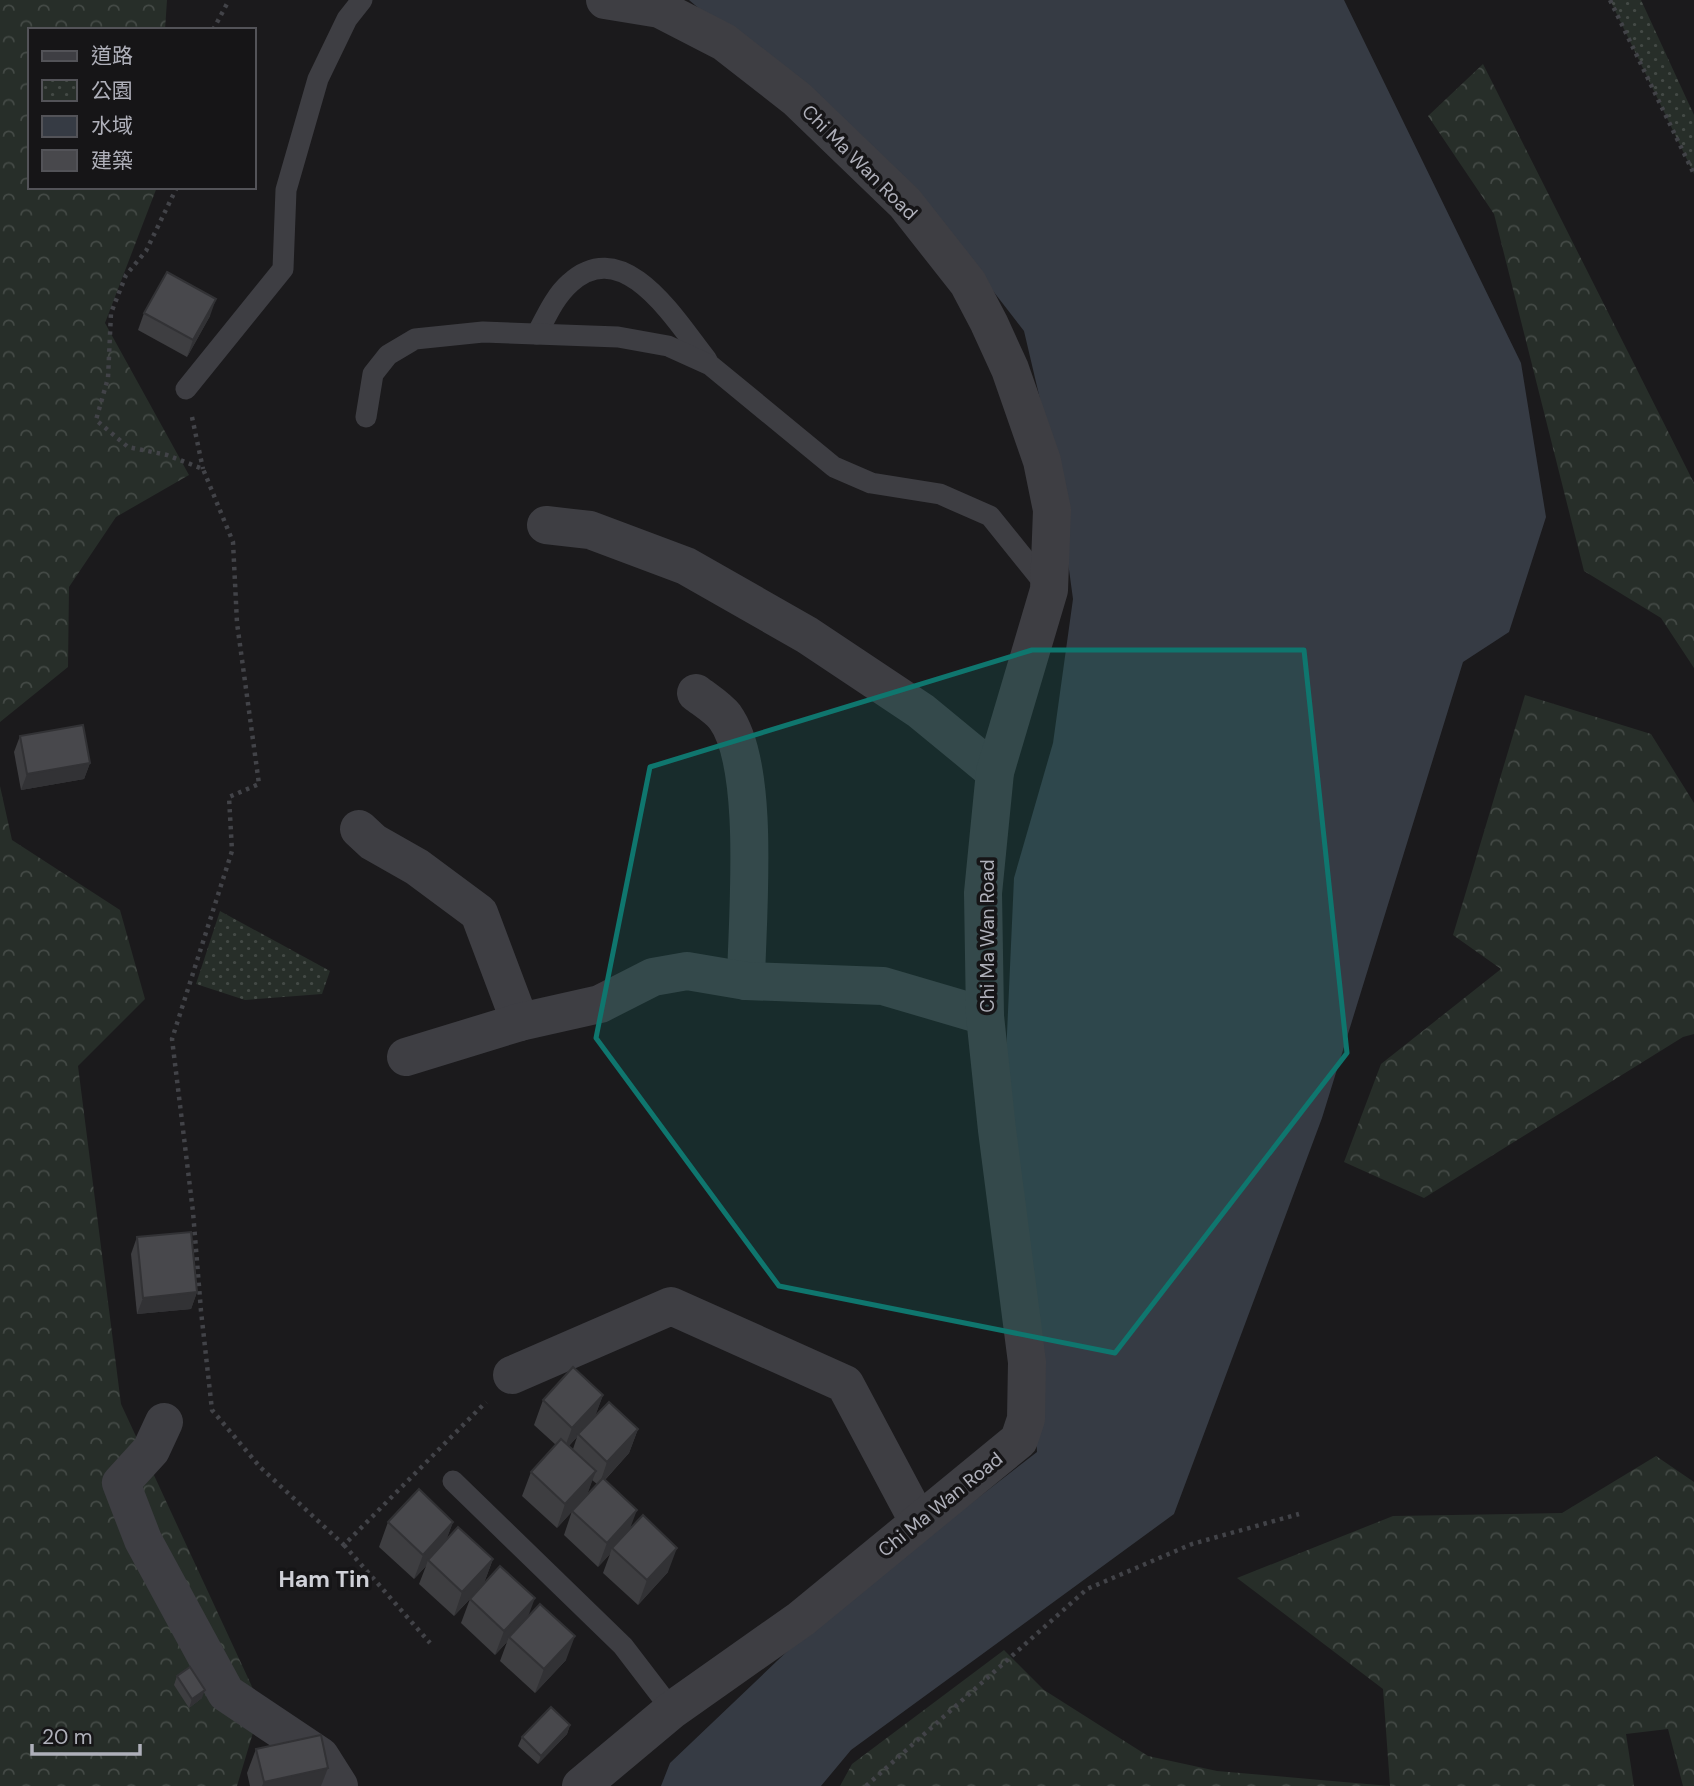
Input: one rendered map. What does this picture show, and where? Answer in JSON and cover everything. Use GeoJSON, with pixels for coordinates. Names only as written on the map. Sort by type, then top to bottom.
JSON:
{"type":"FeatureCollection","features":[{"type":"Feature","properties":{"kind":"street","name":"Chi Ma Wan Road"},"geometry":{"type":"LineString","coordinates":[[581,1786],[672,1710],[801,1619],[1019,1440],[1026,1419],[1027,1362],[985,1016],[983,893],[995,772],[1049,590],[1052,510],[1042,461],[1010,369],[989,323],[968,283],[905,203],[797,99],[724,42],[660,9],[605,0]]}},
{"type":"Feature","properties":{"kind":"street"},"geometry":{"type":"LineString","coordinates":[[545,525],[590,530],[685,566],[807,635],[921,711],[995,772]]}},
{"type":"Feature","properties":{"kind":"street"},"geometry":{"type":"LineString","coordinates":[[696,693],[724,716],[740,748],[748,800],[746,981]]}},
{"type":"Feature","properties":{"kind":"street"},"geometry":{"type":"LineString","coordinates":[[359,829],[373,842],[417,867],[480,913],[520,1022]]}},
{"type":"Feature","properties":{"kind":"street"},"geometry":{"type":"LineString","coordinates":[[406,1057],[520,1022],[600,1004],[653,976],[687,971],[746,981],[883,986],[985,1016]]}},
{"type":"Feature","properties":{"kind":"street"},"geometry":{"type":"LineString","coordinates":[[512,1375],[671,1306],[845,1384],[918,1521]]}},
{"type":"Feature","properties":{"kind":"street"},"geometry":{"type":"LineString","coordinates":[[163,1422],[151,1450],[121,1483],[143,1540],[226,1693],[320,1756],[339,1786]]}},
{"type":"Feature","properties":{"kind":"lane"},"geometry":{"type":"LineString","coordinates":[[186,389],[283,269],[286,190],[315,91],[347,19],[362,0]]}},
{"type":"Feature","properties":{"kind":"lane"},"geometry":{"type":"LineString","coordinates":[[537,334],[569,284],[583,274],[600,268],[637,279],[654,294],[710,365],[834,467],[871,483],[940,494],[990,516],[1049,590]]}},
{"type":"Feature","properties":{"kind":"lane"},"geometry":{"type":"LineString","coordinates":[[366,416],[373,374],[388,355],[415,339],[483,332],[618,337],[668,346],[710,365]]}},
{"type":"Feature","properties":{"kind":"lane"},"geometry":{"type":"LineString","coordinates":[[453,1481],[623,1646],[672,1710]]}},
{"type":"Feature","properties":{"kind":"path"},"geometry":{"type":"LineString","coordinates":[[214,28],[229,0]]}},
{"type":"Feature","properties":{"kind":"path"},"geometry":{"type":"LineString","coordinates":[[1610,0],[1694,174]]}},
{"type":"Feature","properties":{"kind":"path"},"geometry":{"type":"LineString","coordinates":[[176,189],[146,251],[126,275],[111,313],[108,379],[96,421],[128,447],[167,455],[203,469]]}},
{"type":"Feature","properties":{"kind":"path"},"geometry":{"type":"LineString","coordinates":[[186,389],[203,469],[233,542],[237,623],[259,783],[229,797],[232,851],[172,1039],[193,1212],[212,1410],[261,1467],[344,1545],[430,1643]]}},
{"type":"Feature","properties":{"kind":"path"},"geometry":{"type":"LineString","coordinates":[[344,1545],[512,1375]]}},
{"type":"Feature","properties":{"kind":"path"},"geometry":{"type":"LineString","coordinates":[[866,1786],[1087,1588],[1192,1544],[1299,1514]]}},
{"type":"Feature","properties":{"kind":"highlighted area"},"geometry":{"type":"Polygon","coordinates":[[[1032,650],[1304,650],[1347,1053],[1115,1353],[779,1286],[596,1038],[650,767],[1032,650]]]}},
{"type":"Feature","properties":{"kind":"green space"},"geometry":{"type":"Polygon","coordinates":[[[0,0],[167,0],[165,28],[28,28],[28,189],[156,189],[105,323],[189,475],[116,517],[69,587],[68,667],[0,722],[0,0]]]}},
{"type":"Feature","properties":{"kind":"green space"},"geometry":{"type":"Polygon","coordinates":[[[1610,0],[1641,0],[1694,115],[1694,174],[1610,0]]]}},
{"type":"Feature","properties":{"kind":"green space"},"geometry":{"type":"Polygon","coordinates":[[[1483,64],[1694,483],[1694,668],[1661,618],[1584,571],[1494,214],[1428,116],[1483,64]]]}},
{"type":"Feature","properties":{"kind":"green space"},"geometry":{"type":"Polygon","coordinates":[[[1525,695],[1651,734],[1694,803],[1694,1034],[1683,1037],[1424,1198],[1344,1162],[1381,1064],[1501,969],[1453,935],[1525,695]]]}},
{"type":"Feature","properties":{"kind":"green space"},"geometry":{"type":"Polygon","coordinates":[[[0,786],[12,840],[120,910],[145,999],[78,1066],[121,1404],[261,1706],[237,1786],[0,1786],[0,786]]]}},
{"type":"Feature","properties":{"kind":"green space"},"geometry":{"type":"Polygon","coordinates":[[[220,911],[330,971],[322,994],[245,1000],[196,984],[220,911]]]}},
{"type":"Feature","properties":{"kind":"green space"},"geometry":{"type":"Polygon","coordinates":[[[1656,1456],[1694,1482],[1694,1786],[1683,1786],[1668,1729],[1626,1734],[1634,1786],[1390,1786],[1383,1689],[1237,1578],[1393,1516],[1562,1513],[1656,1456]]]}},
{"type":"Feature","properties":{"kind":"green space"},"geometry":{"type":"Polygon","coordinates":[[[1004,1650],[1044,1690],[1148,1756],[1217,1771],[1390,1786],[840,1786],[852,1764],[1004,1650]]]}},
{"type":"Feature","properties":{"kind":"water"},"geometry":{"type":"Polygon","coordinates":[[[689,0],[1344,0],[1521,363],[1546,517],[1509,632],[1463,662],[1322,1118],[1174,1514],[851,1750],[821,1786],[661,1786],[670,1763],[818,1622],[1037,1452],[1029,1254],[1006,1056],[1014,878],[1053,743],[1073,599],[1054,459],[1024,331],[918,194],[689,0]]]}},
{"type":"Feature","properties":{"kind":"building"},"geometry":{"type":"Polygon","coordinates":[[[167,272],[216,299],[193,340],[144,313],[167,272]]]}},
{"type":"Feature","properties":{"kind":"building"},"geometry":{"type":"Polygon","coordinates":[[[83,725],[90,763],[27,774],[20,736],[83,725]]]}},
{"type":"Feature","properties":{"kind":"building"},"geometry":{"type":"Polygon","coordinates":[[[191,1232],[197,1292],[143,1298],[137,1237],[191,1232]]]}},
{"type":"Feature","properties":{"kind":"building"},"geometry":{"type":"Polygon","coordinates":[[[573,1367],[603,1395],[572,1428],[543,1400],[573,1367]]]}},
{"type":"Feature","properties":{"kind":"building"},"geometry":{"type":"Polygon","coordinates":[[[609,1402],[638,1429],[607,1462],[578,1434],[609,1402]]]}},
{"type":"Feature","properties":{"kind":"building"},"geometry":{"type":"Polygon","coordinates":[[[561,1439],[596,1471],[565,1504],[531,1472],[561,1439]]]}},
{"type":"Feature","properties":{"kind":"building"},"geometry":{"type":"Polygon","coordinates":[[[603,1478],[637,1510],[607,1543],[572,1511],[603,1478]]]}},
{"type":"Feature","properties":{"kind":"building"},"geometry":{"type":"Polygon","coordinates":[[[419,1489],[453,1522],[423,1555],[388,1522],[419,1489]]]}},
{"type":"Feature","properties":{"kind":"building"},"geometry":{"type":"Polygon","coordinates":[[[643,1515],[677,1548],[647,1580],[612,1548],[643,1515]]]}},
{"type":"Feature","properties":{"kind":"building"},"geometry":{"type":"Polygon","coordinates":[[[458,1527],[493,1559],[462,1592],[428,1560],[458,1527]]]}},
{"type":"Feature","properties":{"kind":"building"},"geometry":{"type":"Polygon","coordinates":[[[500,1566],[535,1598],[504,1631],[470,1599],[500,1566]]]}},
{"type":"Feature","properties":{"kind":"building"},"geometry":{"type":"Polygon","coordinates":[[[540,1604],[575,1636],[544,1669],[509,1637],[540,1604]]]}},
{"type":"Feature","properties":{"kind":"building"},"geometry":{"type":"Polygon","coordinates":[[[190,1667],[205,1690],[192,1699],[177,1676],[190,1667]]]}},
{"type":"Feature","properties":{"kind":"building"},"geometry":{"type":"Polygon","coordinates":[[[551,1707],[570,1725],[541,1756],[522,1737],[551,1707]]]}},
{"type":"Feature","properties":{"kind":"building"},"geometry":{"type":"Polygon","coordinates":[[[321,1735],[328,1768],[264,1782],[256,1749],[321,1735]]]}},
{"type":"Feature","properties":{"kind":"district","name":"Ham Tin"},"geometry":{"type":"Point","coordinates":[324,1579]}}]}
